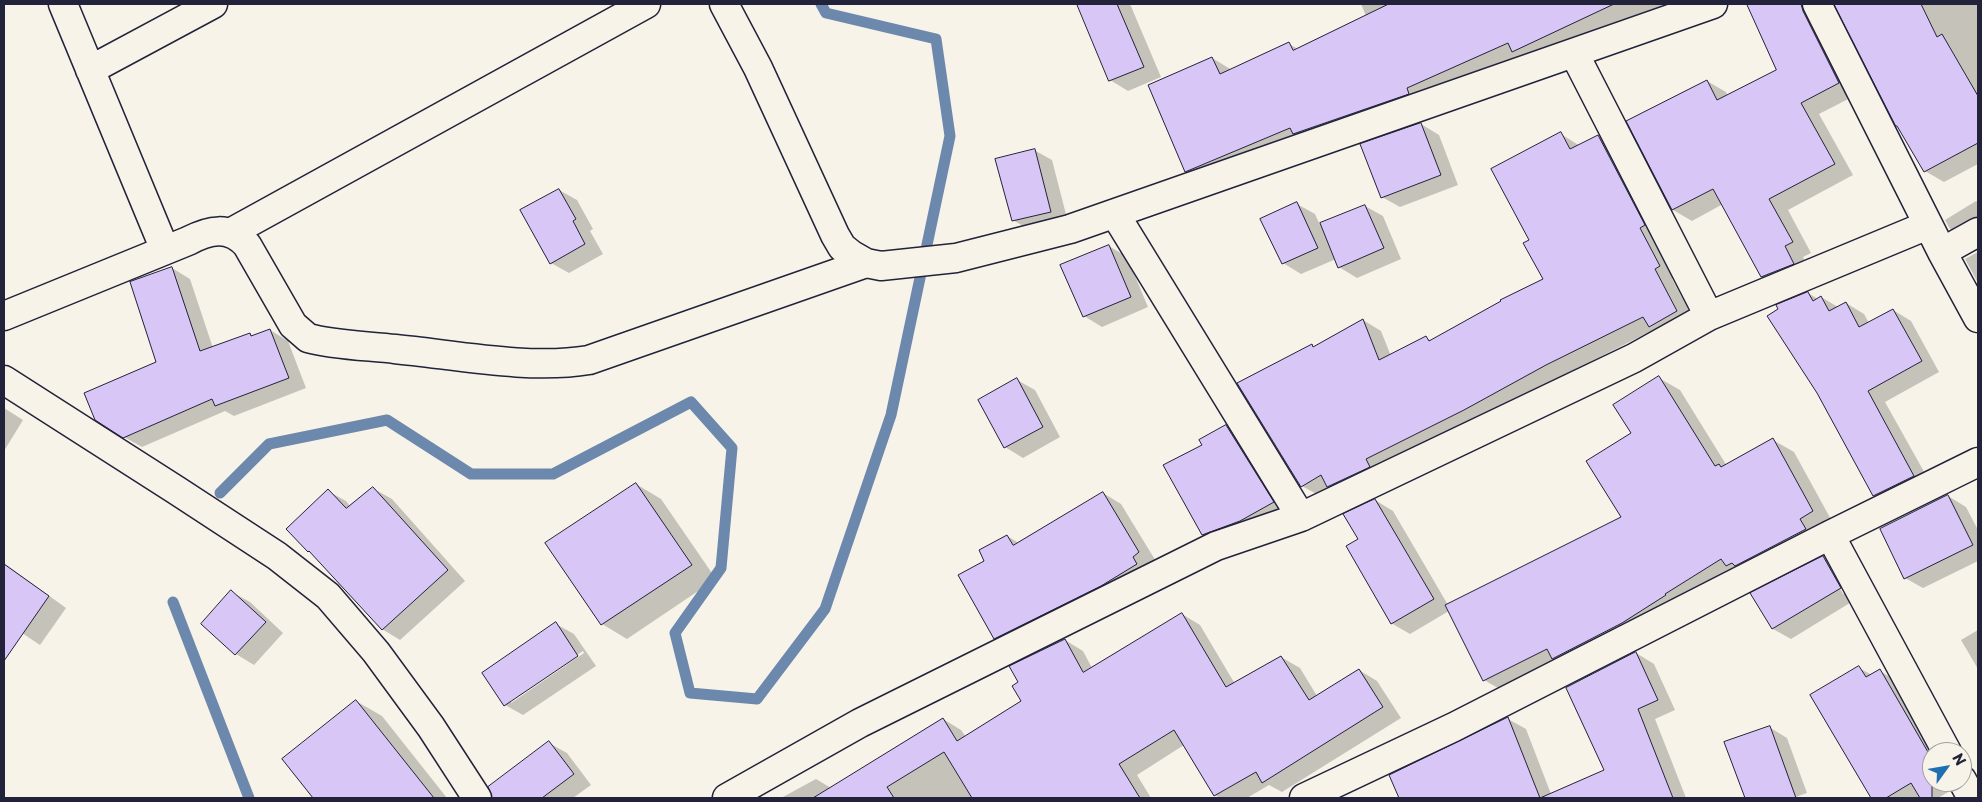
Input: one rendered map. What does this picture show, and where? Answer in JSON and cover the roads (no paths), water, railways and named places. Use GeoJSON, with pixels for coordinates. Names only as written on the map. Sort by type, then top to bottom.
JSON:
{"type":"FeatureCollection","features":[{"type":"Feature","properties":{"kind":"street"},"geometry":{"type":"LineString","coordinates":[[63,4],[165,250]]}},
{"type":"Feature","properties":{"kind":"street"},"geometry":{"type":"LineString","coordinates":[[90,70],[213,4]]}},
{"type":"Feature","properties":{"kind":"street"},"geometry":{"type":"LineString","coordinates":[[230,233],[646,4]]}},
{"type":"Feature","properties":{"kind":"street"},"geometry":{"type":"LineString","coordinates":[[724,4],[758,68],[835,235],[842,247],[852,256],[873,264]]}},
{"type":"Feature","properties":{"kind":"street"},"geometry":{"type":"LineString","coordinates":[[4,316],[202,234],[216,231],[230,233],[239,237],[247,245],[293,325],[308,338],[541,364],[566,364],[589,360],[873,264],[956,258],[1070,229],[1713,4]]}},
{"type":"Feature","properties":{"kind":"street"},"geometry":{"type":"LineString","coordinates":[[1817,4],[1928,225],[1978,318]]}},
{"type":"Feature","properties":{"kind":"street"},"geometry":{"type":"LineString","coordinates":[[1574,53],[1709,316]]}},
{"type":"Feature","properties":{"kind":"street"},"geometry":{"type":"LineString","coordinates":[[1115,214],[1301,517]]}},
{"type":"Feature","properties":{"kind":"street"},"geometry":{"type":"LineString","coordinates":[[727,798],[860,724],[1216,546],[1301,517],[1634,358],[1709,316],[1928,225]]}},
{"type":"Feature","properties":{"kind":"street"},"geometry":{"type":"LineString","coordinates":[[1942,252],[1978,232]]}},
{"type":"Feature","properties":{"kind":"street"},"geometry":{"type":"LineString","coordinates":[[4,380],[269,551],[328,596],[376,652],[431,727],[477,798]]}},
{"type":"Feature","properties":{"kind":"street"},"geometry":{"type":"LineString","coordinates":[[1304,798],[1454,727],[1830,535],[1978,462]]}},
{"type":"Feature","properties":{"kind":"street"},"geometry":{"type":"LineString","coordinates":[[1830,535],[1942,742]]}},
{"type":"Feature","properties":{"kind":"waterway"},"geometry":{"type":"LineString","coordinates":[[220,493],[269,444],[387,420],[471,474],[553,474],[691,402],[732,448],[721,568],[675,633],[690,693],[757,699],[825,609],[891,415],[950,136],[936,39],[826,13],[821,4]]}},
{"type":"Feature","properties":{"kind":"waterway"},"geometry":{"type":"LineString","coordinates":[[173,602],[249,798]]}}]}
